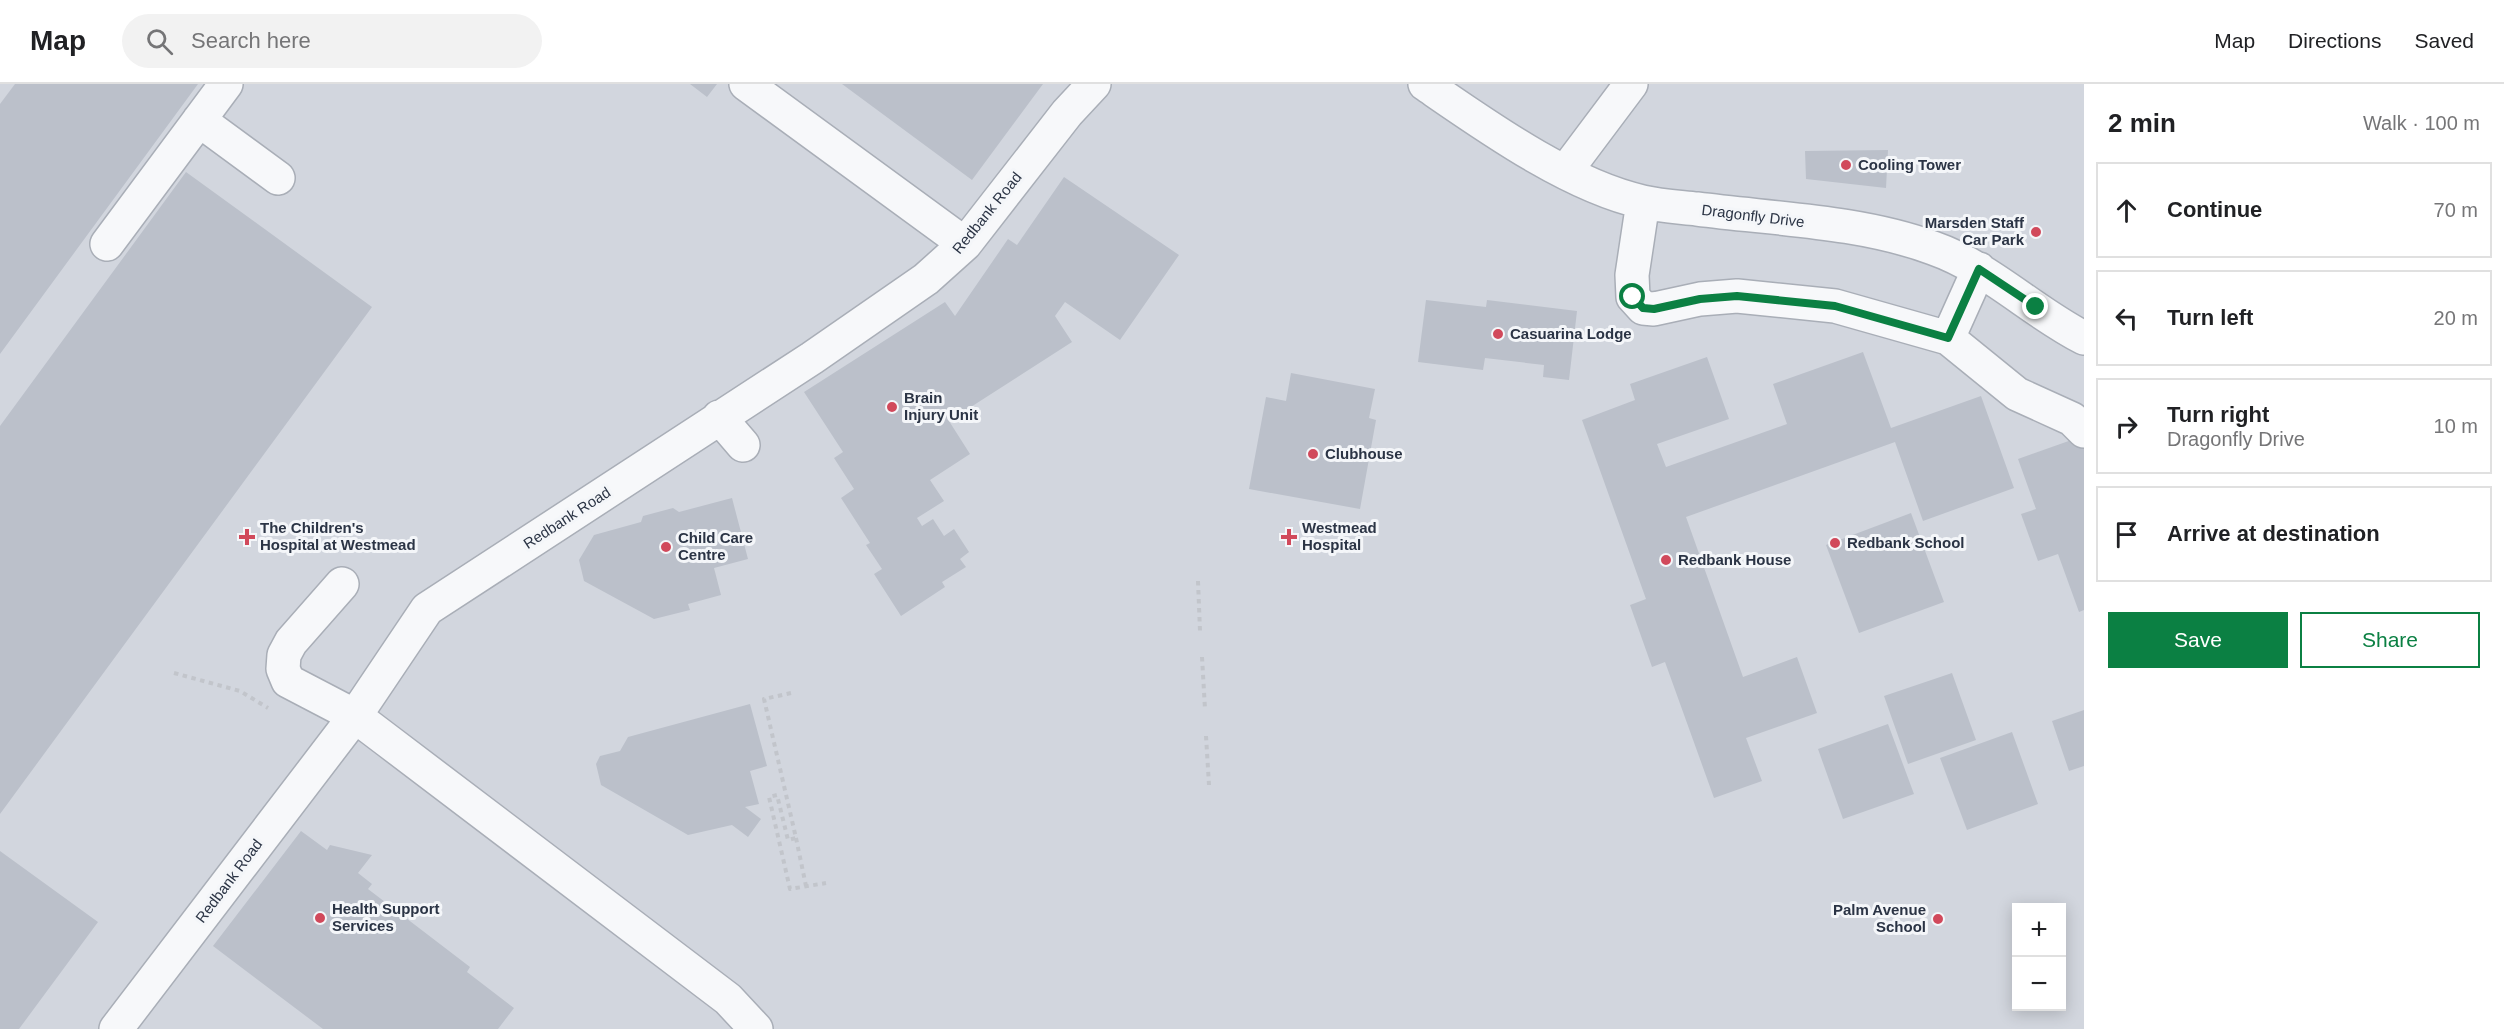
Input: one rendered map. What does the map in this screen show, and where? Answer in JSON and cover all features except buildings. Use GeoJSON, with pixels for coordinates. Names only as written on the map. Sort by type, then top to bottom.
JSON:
{"type":"FeatureCollection","features":[{"type":"Feature","properties":{"kind":"street"},"geometry":{"type":"LineString","coordinates":[[107,244],[226,84]]}},
{"type":"Feature","properties":{"kind":"street"},"geometry":{"type":"LineString","coordinates":[[746,84],[964,244]]}},
{"type":"Feature","properties":{"kind":"street","name":"Redbank Road"},"geometry":{"type":"LineString","coordinates":[[116,1029],[355,716],[427,609],[812,358],[926,279],[964,244],[1067,113],[1094,84]]}},
{"type":"Feature","properties":{"kind":"street","name":"Dragonfly Drive"},"geometry":{"type":"LineString","coordinates":[[1425,84],[1565,172],[1601,189],[1643,202],[1890,234],[1932,247],[1979,269],[2084,339]]}},
{"type":"Feature","properties":{"kind":"street"},"geometry":{"type":"LineString","coordinates":[[1565,172],[1631,84]]}},
{"type":"Feature","properties":{"kind":"street"},"geometry":{"type":"LineString","coordinates":[[199,120],[278,178]]}},
{"type":"Feature","properties":{"kind":"street"},"geometry":{"type":"LineString","coordinates":[[1643,202],[1632,275],[1633,297],[1643,308],[1654,309],[1700,299],[1737,296],[1835,306],[1948,338],[2017,394],[2072,419],[2084,431]]}},
{"type":"Feature","properties":{"kind":"street"},"geometry":{"type":"LineString","coordinates":[[1948,338],[1979,269]]}},
{"type":"Feature","properties":{"kind":"street"},"geometry":{"type":"LineString","coordinates":[[719,417],[743,446]]}},
{"type":"Feature","properties":{"kind":"street"},"geometry":{"type":"LineString","coordinates":[[342,584],[291,642],[284,655],[283,669],[288,681],[355,716],[728,999],[756,1029]]}},
{"type":"Feature","properties":{"kind":"path"},"geometry":{"type":"LineString","coordinates":[[1198,581],[1200,631]]}},
{"type":"Feature","properties":{"kind":"path"},"geometry":{"type":"LineString","coordinates":[[1202,657],[1205,709]]}},
{"type":"Feature","properties":{"kind":"path"},"geometry":{"type":"LineString","coordinates":[[174,674],[240,691],[270,709]]}},
{"type":"Feature","properties":{"kind":"path"},"geometry":{"type":"LineString","coordinates":[[791,693],[765,699],[806,886]]}},
{"type":"Feature","properties":{"kind":"path"},"geometry":{"type":"LineString","coordinates":[[1206,735],[1209,785]]}},
{"type":"Feature","properties":{"kind":"path"},"geometry":{"type":"LineString","coordinates":[[796,838],[788,840],[777,795],[769,797],[790,889],[826,883]]}},
{"type":"Feature","properties":{"kind":"shaded area","name":"Westmead Hospital"},"geometry":{"type":"Polygon","coordinates":[[[0,84],[2084,84],[2084,1029],[0,1029],[0,84]]]}},
{"type":"Feature","properties":{"kind":"place","name":"Cooling Tower"},"geometry":{"type":"Point","coordinates":[1846,165]}},
{"type":"Feature","properties":{"kind":"place","name":"Marsden Staff Car Park"},"geometry":{"type":"Point","coordinates":[2036,232]}},
{"type":"Feature","properties":{"kind":"place","name":"Casuarina Lodge"},"geometry":{"type":"Point","coordinates":[1498,334]}},
{"type":"Feature","properties":{"kind":"place","name":"Brain Injury Unit"},"geometry":{"type":"Point","coordinates":[892,407]}},
{"type":"Feature","properties":{"kind":"place","name":"Clubhouse"},"geometry":{"type":"Point","coordinates":[1313,454]}},
{"type":"Feature","properties":{"kind":"place","name":"The Children's Hospital at Westmead"},"geometry":{"type":"Point","coordinates":[247,537]}},
{"type":"Feature","properties":{"kind":"place","name":"Westmead Hospital"},"geometry":{"type":"Point","coordinates":[1289,537]}},
{"type":"Feature","properties":{"kind":"place","name":"Redbank School"},"geometry":{"type":"Point","coordinates":[1835,543]}},
{"type":"Feature","properties":{"kind":"place","name":"Child Care Centre"},"geometry":{"type":"Point","coordinates":[666,547]}},
{"type":"Feature","properties":{"kind":"place","name":"Redbank House"},"geometry":{"type":"Point","coordinates":[1666,560]}},
{"type":"Feature","properties":{"kind":"place","name":"Health Support Services"},"geometry":{"type":"Point","coordinates":[320,918]}},
{"type":"Feature","properties":{"kind":"place","name":"Palm Avenue School"},"geometry":{"type":"Point","coordinates":[1938,919]}},
{"type":"Feature","properties":{"kind":"route"},"geometry":{"type":"LineString","coordinates":[[1633,297],[1643,308],[1654,309],[1700,299],[1737,296],[1835,306],[1948,338],[1979,269],[2036,307]]}}]}
